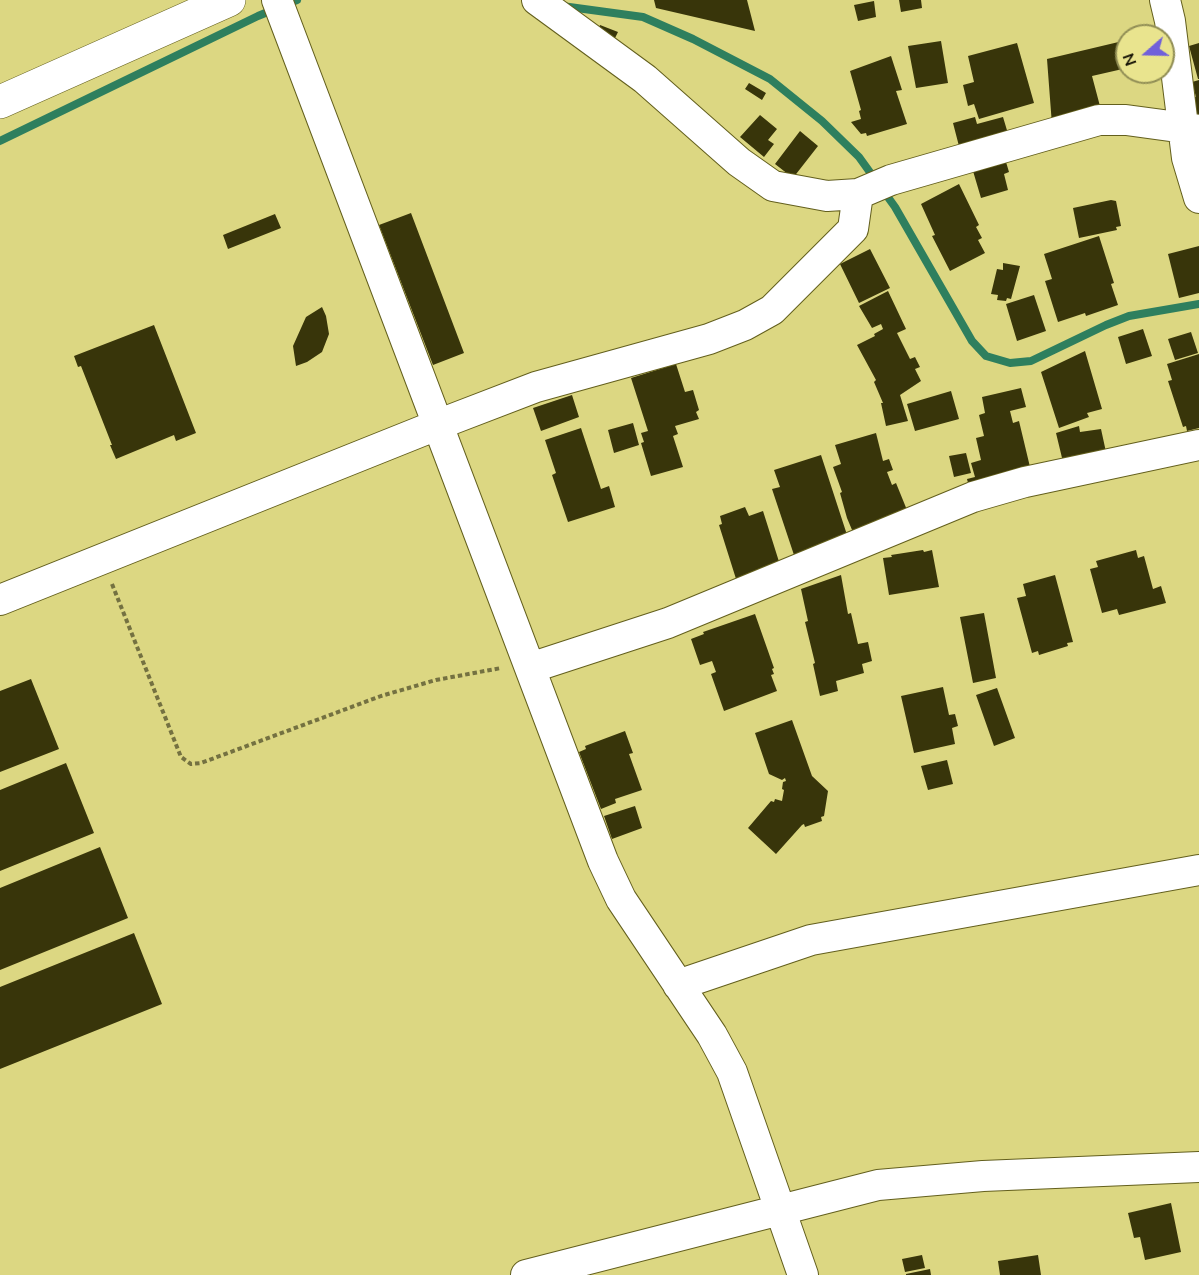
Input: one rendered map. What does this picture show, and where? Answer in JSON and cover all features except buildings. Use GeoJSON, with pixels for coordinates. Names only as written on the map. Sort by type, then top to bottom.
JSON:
{"type":"FeatureCollection","features":[{"type":"Feature","properties":{"kind":"street"},"geometry":{"type":"LineString","coordinates":[[0,102],[229,0]]}},
{"type":"Feature","properties":{"kind":"street"},"geometry":{"type":"LineString","coordinates":[[537,0],[645,79],[739,162],[773,186],[826,196],[873,188],[1099,120],[1126,120],[1191,129]]}},
{"type":"Feature","properties":{"kind":"street"},"geometry":{"type":"LineString","coordinates":[[1165,0],[1191,129],[1187,158],[1199,198]]}},
{"type":"Feature","properties":{"kind":"street"},"geometry":{"type":"LineString","coordinates":[[280,6],[603,861],[621,899],[712,1035],[732,1072],[803,1275]]}},
{"type":"Feature","properties":{"kind":"street"},"geometry":{"type":"LineString","coordinates":[[0,600],[536,387],[709,339],[745,325],[772,310],[853,230],[873,188]]}},
{"type":"Feature","properties":{"kind":"street"},"geometry":{"type":"LineString","coordinates":[[529,665],[668,623],[973,497],[1025,482],[1199,445]]}},
{"type":"Feature","properties":{"kind":"street"},"geometry":{"type":"LineString","coordinates":[[678,985],[811,940],[1199,870]]}},
{"type":"Feature","properties":{"kind":"street"},"geometry":{"type":"LineString","coordinates":[[526,1275],[878,1185],[983,1176],[1199,1167]]}},
{"type":"Feature","properties":{"kind":"path"},"geometry":{"type":"LineString","coordinates":[[102,558],[181,757],[191,764],[201,763],[381,696],[436,680],[529,665]]}},
{"type":"Feature","properties":{"kind":"waterway"},"geometry":{"type":"LineString","coordinates":[[0,141],[258,16],[297,0]]}},
{"type":"Feature","properties":{"kind":"waterway"},"geometry":{"type":"LineString","coordinates":[[562,6],[643,17],[693,39],[770,79],[822,121],[859,157],[895,207],[972,341],[986,356],[1010,363],[1031,361],[1129,316],[1199,304]]}}]}
